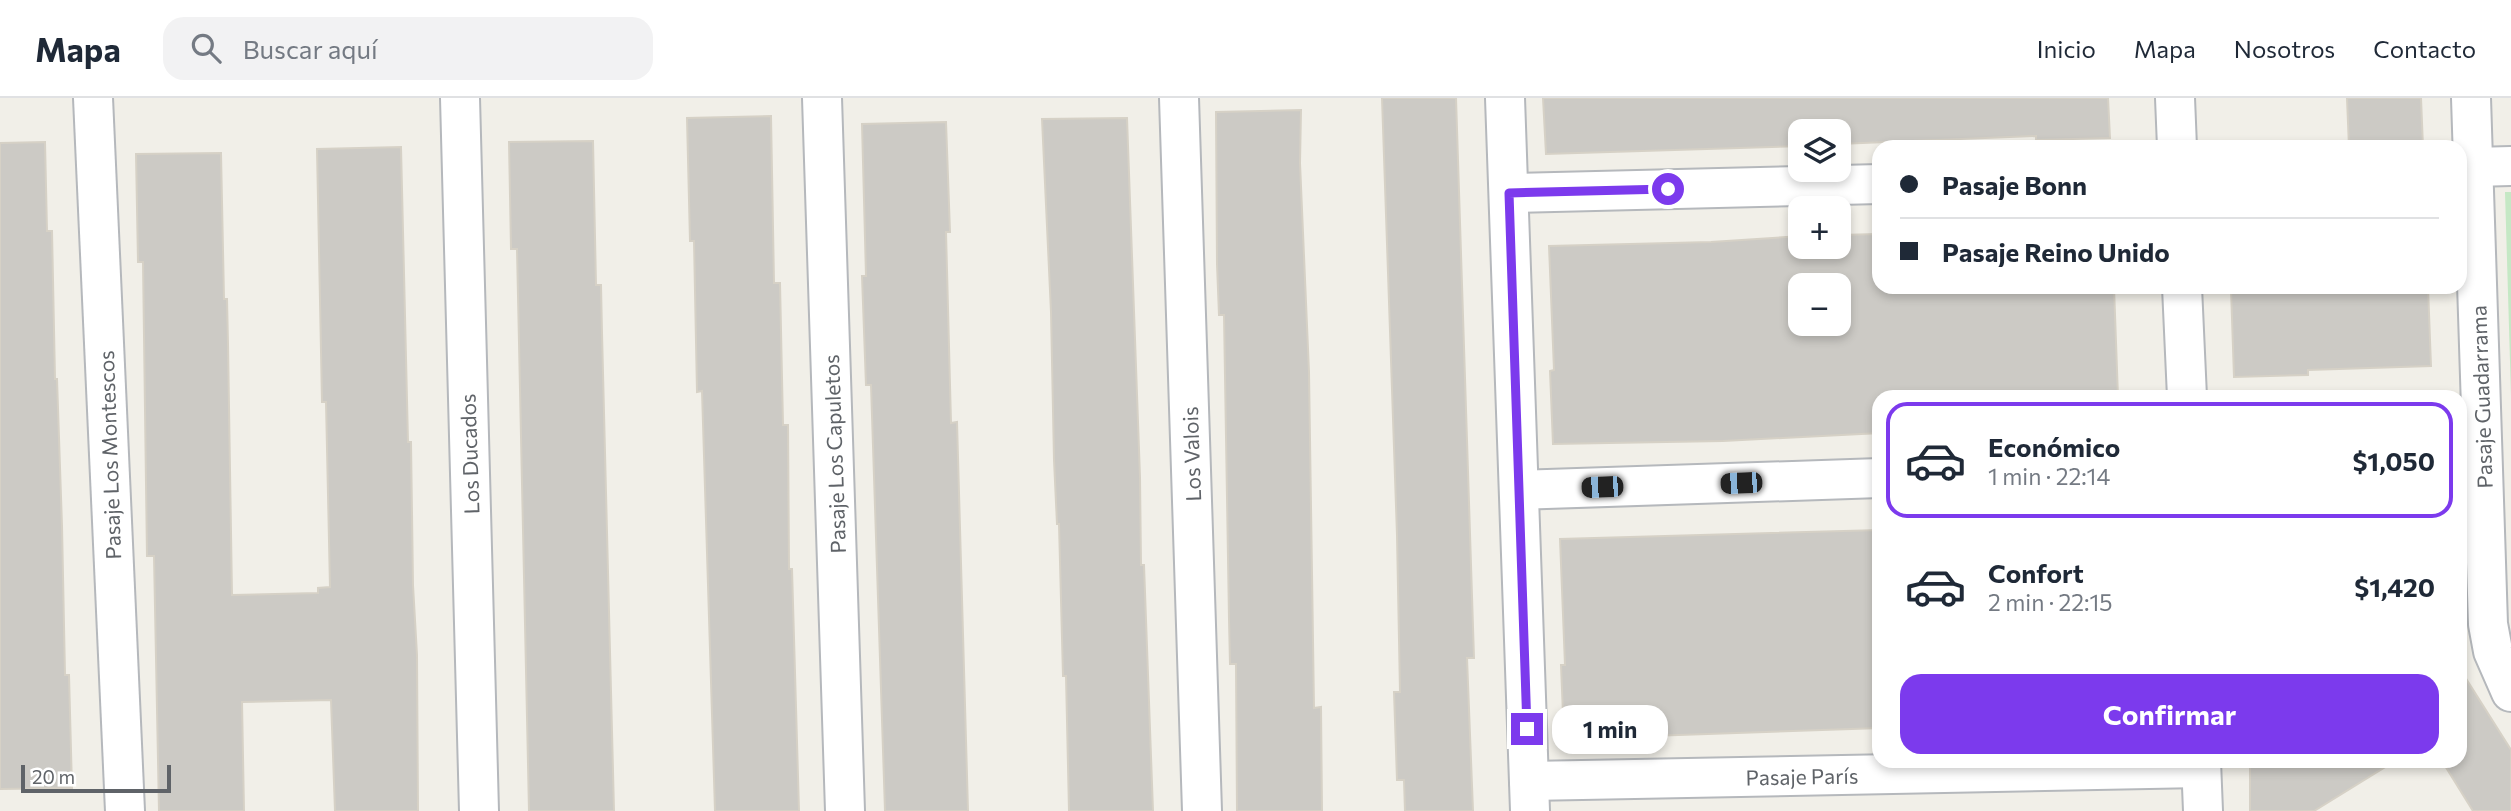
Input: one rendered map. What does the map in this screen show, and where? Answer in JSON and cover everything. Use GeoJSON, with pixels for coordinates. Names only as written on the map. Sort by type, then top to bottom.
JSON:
{"type":"FeatureCollection","features":[{"type":"Feature","properties":{"kind":"street","name":"Pasaje Los Montescos"},"geometry":{"type":"LineString","coordinates":[[93,98],[124,811]]}},
{"type":"Feature","properties":{"kind":"street","name":"Los Ducados"},"geometry":{"type":"LineString","coordinates":[[460,98],[479,811]]}},
{"type":"Feature","properties":{"kind":"street","name":"Pasaje Los Capuletos"},"geometry":{"type":"LineString","coordinates":[[822,98],[845,811]]}},
{"type":"Feature","properties":{"kind":"street","name":"Los Valois"},"geometry":{"type":"LineString","coordinates":[[1179,98],[1202,811]]}},
{"type":"Feature","properties":{"kind":"street"},"geometry":{"type":"LineString","coordinates":[[1506,98],[1529,796]]}},
{"type":"Feature","properties":{"kind":"street"},"geometry":{"type":"LineString","coordinates":[[2175,98],[2177,140]]}},
{"type":"Feature","properties":{"kind":"street","name":"Pasaje Guadarrama"},"geometry":{"type":"LineString","coordinates":[[2472,98],[2473,531],[2499,590],[2493,651],[2511,692]]}},
{"type":"Feature","properties":{"kind":"street"},"geometry":{"type":"LineString","coordinates":[[2474,167],[2511,166]]}},
{"type":"Feature","properties":{"kind":"street"},"geometry":{"type":"LineString","coordinates":[[1509,193],[1872,184]]}},
{"type":"Feature","properties":{"kind":"street"},"geometry":{"type":"LineString","coordinates":[[2182,294],[2186,390]]}},
{"type":"Feature","properties":{"kind":"street"},"geometry":{"type":"LineString","coordinates":[[1519,490],[1872,478]]}},
{"type":"Feature","properties":{"kind":"street","name":"Pasaje París"},"geometry":{"type":"LineString","coordinates":[[1529,796],[2136,768]]}},
{"type":"Feature","properties":{"kind":"street"},"geometry":{"type":"LineString","coordinates":[[2201,768],[2203,811]]}},
{"type":"Feature","properties":{"kind":"green space"},"geometry":{"type":"Polygon","coordinates":[[[2505,192],[2511,192],[2511,395],[2505,192]]]}},
{"type":"Feature","properties":{"kind":"building"},"geometry":{"type":"Polygon","coordinates":[[[1382,98],[1456,98],[1474,658],[1467,658],[1473,811],[1405,811],[1404,780],[1397,780],[1394,692],[1400,692],[1397,535],[1382,98]]]}},
{"type":"Feature","properties":{"kind":"building"},"geometry":{"type":"Polygon","coordinates":[[[1543,98],[2108,98],[2110,138],[2036,140],[2036,136],[1872,140],[1872,143],[1851,144],[1851,119],[1788,119],[1788,146],[1546,154],[1543,98]]]}},
{"type":"Feature","properties":{"kind":"building"},"geometry":{"type":"Polygon","coordinates":[[[2347,98],[2421,98],[2423,140],[2349,140],[2347,98]]]}},
{"type":"Feature","properties":{"kind":"building"},"geometry":{"type":"Polygon","coordinates":[[[1301,110],[1300,163],[1309,372],[1314,708],[1321,707],[1322,811],[1237,811],[1236,664],[1230,664],[1224,315],[1219,315],[1217,264],[1216,112],[1301,110]]]}},
{"type":"Feature","properties":{"kind":"building"},"geometry":{"type":"Polygon","coordinates":[[[771,116],[774,283],[780,283],[783,425],[788,425],[789,569],[792,569],[799,811],[715,811],[702,391],[697,392],[694,241],[690,241],[687,118],[771,116]]]}},
{"type":"Feature","properties":{"kind":"building"},"geometry":{"type":"Polygon","coordinates":[[[1127,118],[1141,565],[1144,565],[1153,811],[1069,811],[1066,676],[1063,676],[1042,119],[1127,118]]]}},
{"type":"Feature","properties":{"kind":"building"},"geometry":{"type":"Polygon","coordinates":[[[946,122],[950,232],[946,232],[951,423],[957,422],[968,811],[885,811],[871,385],[866,385],[862,276],[866,276],[862,124],[946,122]]]}},
{"type":"Feature","properties":{"kind":"building"},"geometry":{"type":"Polygon","coordinates":[[[593,141],[596,285],[601,285],[614,811],[529,811],[517,249],[511,249],[509,142],[593,141]]]}},
{"type":"Feature","properties":{"kind":"building"},"geometry":{"type":"Polygon","coordinates":[[[45,142],[47,231],[52,231],[65,675],[69,675],[72,788],[0,789],[0,143],[45,142]]]}},
{"type":"Feature","properties":{"kind":"building"},"geometry":{"type":"Polygon","coordinates":[[[401,147],[408,442],[411,442],[417,655],[418,811],[335,811],[331,700],[242,702],[244,811],[159,811],[154,556],[147,556],[143,262],[138,262],[136,154],[221,153],[224,299],[227,299],[232,595],[318,593],[318,588],[330,587],[326,402],[322,402],[317,149],[401,147]]]}},
{"type":"Feature","properties":{"kind":"building"},"geometry":{"type":"Polygon","coordinates":[[[1872,234],[1872,294],[2114,294],[2118,390],[1872,390],[1872,433],[1723,441],[1553,444],[1550,371],[1554,370],[1549,246],[1711,242],[1788,237],[1788,259],[1851,259],[1851,235],[1872,234]]]}},
{"type":"Feature","properties":{"kind":"building"},"geometry":{"type":"Polygon","coordinates":[[[2231,294],[2428,294],[2431,366],[2308,370],[2308,375],[2234,377],[2231,294]]]}},
{"type":"Feature","properties":{"kind":"building"},"geometry":{"type":"Polygon","coordinates":[[[1872,530],[1872,728],[1564,739],[1561,665],[1565,665],[1560,539],[1872,530]]]}},
{"type":"Feature","properties":{"kind":"building"},"geometry":{"type":"Polygon","coordinates":[[[2467,680],[2511,750],[2511,811],[2473,811],[2446,768],[2467,768],[2467,680]]]}},
{"type":"Feature","properties":{"kind":"building"},"geometry":{"type":"Polygon","coordinates":[[[2250,768],[2384,768],[2314,811],[2250,811],[2250,768]]]}},
{"type":"Feature","properties":{"kind":"route"},"geometry":{"type":"LineString","coordinates":[[1527,729],[1509,193],[1668,189]]}}]}
